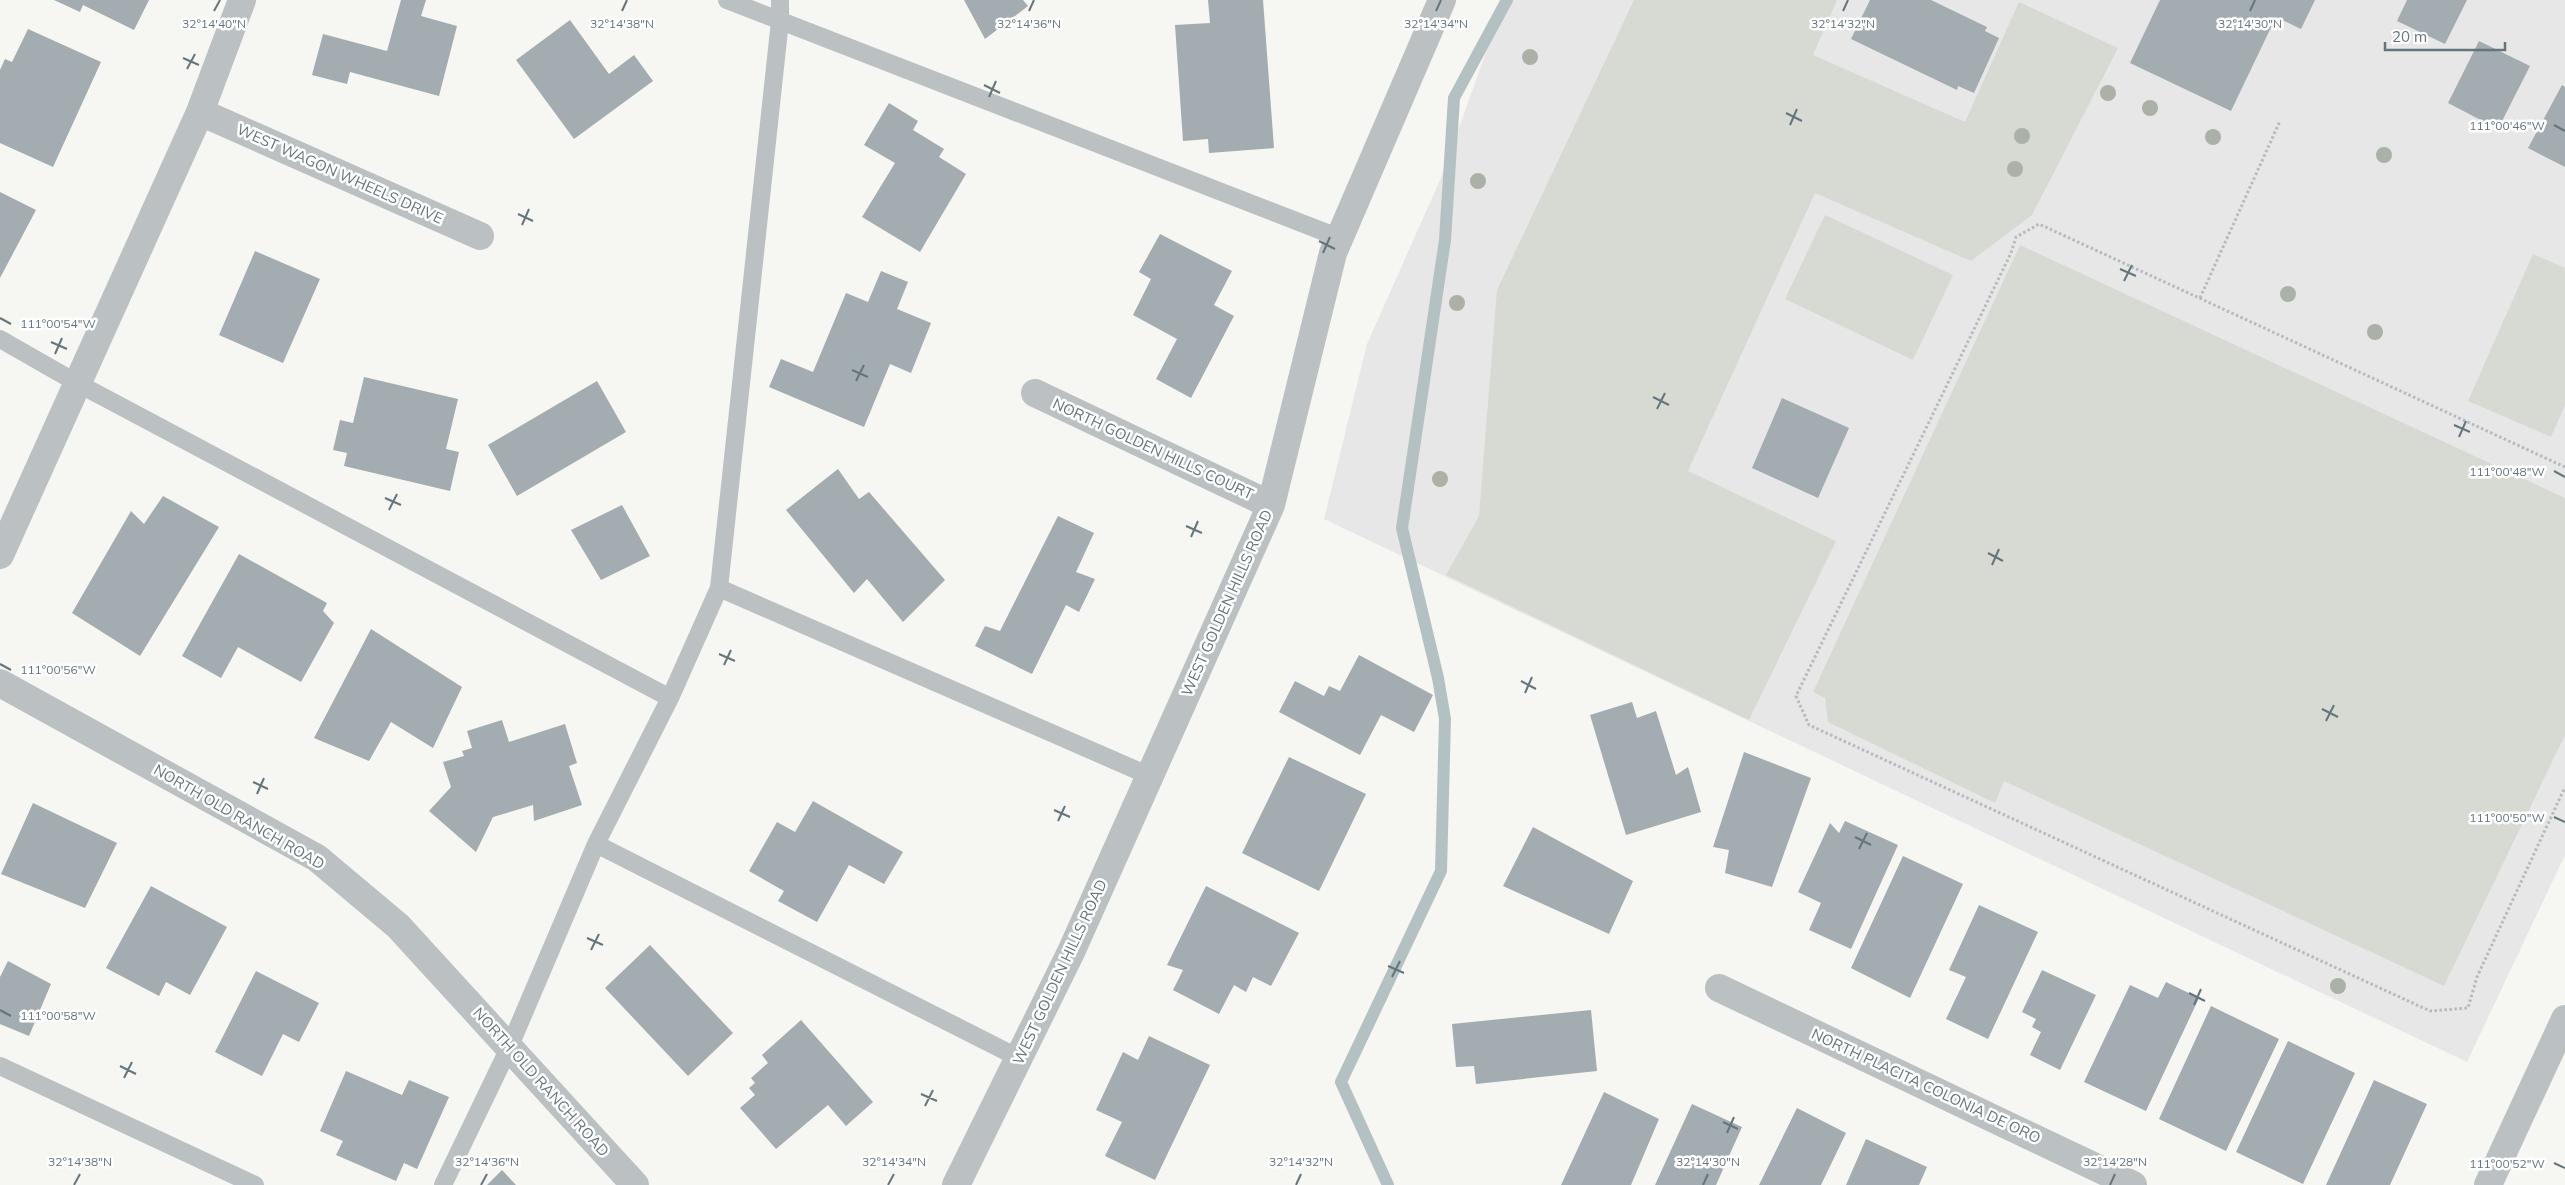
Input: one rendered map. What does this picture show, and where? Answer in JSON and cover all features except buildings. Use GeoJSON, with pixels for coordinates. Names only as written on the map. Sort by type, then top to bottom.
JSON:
{"type":"FeatureCollection","features":[{"type":"Feature","properties":{"kind":"street"},"geometry":{"type":"LineString","coordinates":[[0,555],[200,112],[242,0]]}},
{"type":"Feature","properties":{"kind":"street","name":"WEST GOLDEN HILLS ROAD"},"geometry":{"type":"LineString","coordinates":[[956,1185],[1071,952],[1271,505],[1333,253],[1442,0]]}},
{"type":"Feature","properties":{"kind":"street","name":"WEST WAGON WHEELS DRIVE"},"geometry":{"type":"LineString","coordinates":[[200,112],[480,236]]}},
{"type":"Feature","properties":{"kind":"street","name":"NORTH GOLDEN HILLS COURT"},"geometry":{"type":"LineString","coordinates":[[1035,393],[1271,505]]}},
{"type":"Feature","properties":{"kind":"street","name":"NORTH OLD RANCH ROAD"},"geometry":{"type":"LineString","coordinates":[[0,683],[317,858],[398,926],[635,1185]]}},
{"type":"Feature","properties":{"kind":"street","name":"NORTH PLACITA COLONIA DE ORO"},"geometry":{"type":"LineString","coordinates":[[1719,988],[2133,1185]]}},
{"type":"Feature","properties":{"kind":"street"},"geometry":{"type":"LineString","coordinates":[[2488,1185],[2565,1019]]}},
{"type":"Feature","properties":{"kind":"lane"},"geometry":{"type":"LineString","coordinates":[[727,0],[1340,238]]}},
{"type":"Feature","properties":{"kind":"lane"},"geometry":{"type":"LineString","coordinates":[[443,1185],[509,1048],[596,844],[670,698],[719,588],[780,21],[780,0]]}},
{"type":"Feature","properties":{"kind":"lane"},"geometry":{"type":"LineString","coordinates":[[0,339],[77,383],[670,698]]}},
{"type":"Feature","properties":{"kind":"lane"},"geometry":{"type":"LineString","coordinates":[[719,588],[1150,776]]}},
{"type":"Feature","properties":{"kind":"lane"},"geometry":{"type":"LineString","coordinates":[[596,844],[1019,1058]]}},
{"type":"Feature","properties":{"kind":"lane"},"geometry":{"type":"LineString","coordinates":[[0,1066],[255,1185]]}},
{"type":"Feature","properties":{"kind":"path"},"geometry":{"type":"LineString","coordinates":[[2200,298],[2280,120]]}},
{"type":"Feature","properties":{"kind":"path"},"geometry":{"type":"LineString","coordinates":[[2565,467],[2039,224],[2016,237],[2006,262],[1796,696],[1809,724],[2430,1010],[2468,1008],[2477,977],[2565,787]]}},
{"type":"Feature","properties":{"kind":"shaded area"},"geometry":{"type":"Polygon","coordinates":[[[1505,0],[2565,0],[2565,855],[2467,1062],[1324,519],[1367,344],[1440,180],[1505,0]]]}},
{"type":"Feature","properties":{"kind":"shaded area"},"geometry":{"type":"Polygon","coordinates":[[[1634,0],[1837,0],[1813,55],[1965,122],[2019,2],[2118,48],[2032,215],[1971,261],[1815,193],[1688,471],[1836,541],[1749,720],[1446,575],[1479,516],[1497,290],[1634,0]]]}},
{"type":"Feature","properties":{"kind":"shaded area"},"geometry":{"type":"Polygon","coordinates":[[[1825,215],[1953,275],[1913,360],[1785,299],[1825,215]]]}},
{"type":"Feature","properties":{"kind":"shaded area"},"geometry":{"type":"Polygon","coordinates":[[[2020,245],[2565,498],[2565,735],[2444,986],[2004,781],[1995,803],[1828,722],[1825,698],[1813,692],[2020,245]]]}},
{"type":"Feature","properties":{"kind":"shaded area"},"geometry":{"type":"Polygon","coordinates":[[[2533,254],[2565,268],[2565,405],[2551,437],[2468,401],[2533,254]]]}},
{"type":"Feature","properties":{"kind":"waterway"},"geometry":{"type":"LineString","coordinates":[[1388,1185],[1341,1082],[1441,871],[1445,719],[1438,678],[1402,528],[1445,240],[1454,98],[1507,0]]}}]}
